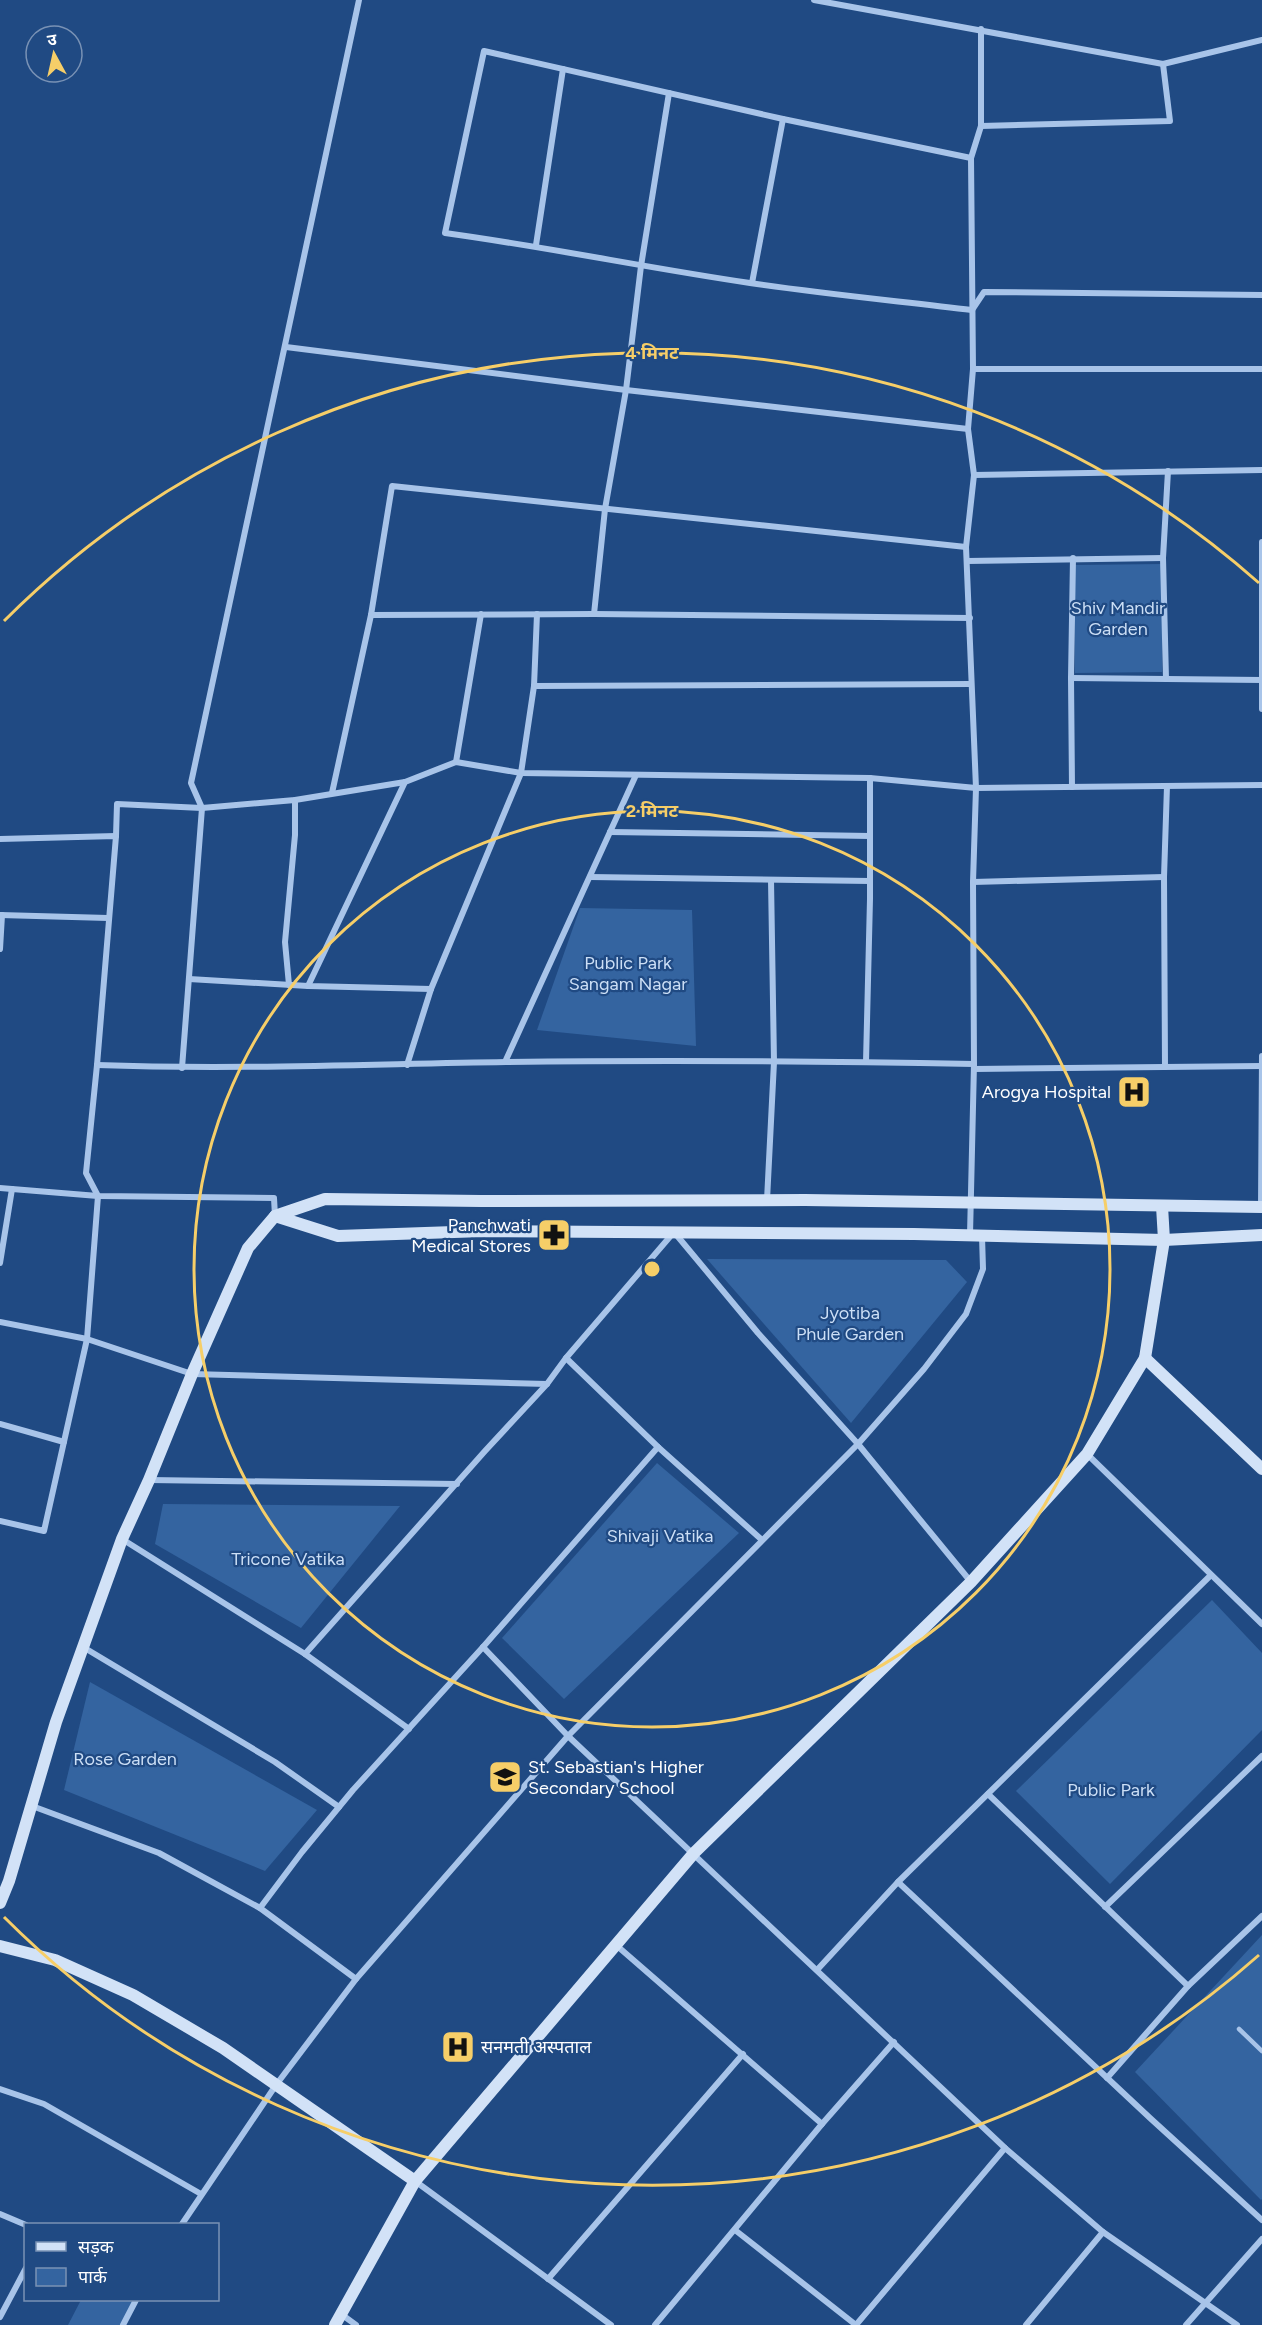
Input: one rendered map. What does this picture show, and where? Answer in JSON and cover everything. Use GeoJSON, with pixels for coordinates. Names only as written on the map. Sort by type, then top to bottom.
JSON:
{"type":"FeatureCollection","features":[{"type":"Feature","properties":{"kind":"street"},"geometry":{"type":"LineString","coordinates":[[182,1068],[202,808],[191,783],[359,0]]}},
{"type":"Feature","properties":{"kind":"street"},"geometry":{"type":"LineString","coordinates":[[814,0],[1162,64],[1262,40]]}},
{"type":"Feature","properties":{"kind":"street"},"geometry":{"type":"LineString","coordinates":[[183,2223],[276,2085],[356,1979],[568,1736],[858,1444],[924,1370],[966,1314],[983,1269],[971,1203],[974,1067],[973,882],[976,788],[966,547],[974,475],[968,429],[973,369],[971,158],[981,126],[981,29]]}},
{"type":"Feature","properties":{"kind":"street"},"geometry":{"type":"LineString","coordinates":[[971,158],[783,119],[484,51],[445,233],[536,245],[641,266],[752,283],[972,310]]}},
{"type":"Feature","properties":{"kind":"street"},"geometry":{"type":"LineString","coordinates":[[981,126],[1170,121],[1162,64]]}},
{"type":"Feature","properties":{"kind":"street"},"geometry":{"type":"LineString","coordinates":[[536,245],[563,69]]}},
{"type":"Feature","properties":{"kind":"street"},"geometry":{"type":"LineString","coordinates":[[594,614],[605,509],[626,390],[641,266],[669,93]]}},
{"type":"Feature","properties":{"kind":"street"},"geometry":{"type":"LineString","coordinates":[[752,283],[783,119]]}},
{"type":"Feature","properties":{"kind":"street"},"geometry":{"type":"LineString","coordinates":[[972,310],[984,292],[1262,295]]}},
{"type":"Feature","properties":{"kind":"street"},"geometry":{"type":"LineString","coordinates":[[286,347],[626,390],[968,429]]}},
{"type":"Feature","properties":{"kind":"street"},"geometry":{"type":"LineString","coordinates":[[973,369],[1262,369]]}},
{"type":"Feature","properties":{"kind":"street"},"geometry":{"type":"LineString","coordinates":[[974,475],[1262,470]]}},
{"type":"Feature","properties":{"kind":"street"},"geometry":{"type":"LineString","coordinates":[[1166,679],[1163,558],[1168,471]]}},
{"type":"Feature","properties":{"kind":"street"},"geometry":{"type":"LineString","coordinates":[[332,793],[371,615],[392,486],[966,547]]}},
{"type":"Feature","properties":{"kind":"street"},"geometry":{"type":"LineString","coordinates":[[1262,542],[1262,709]]}},
{"type":"Feature","properties":{"kind":"street"},"geometry":{"type":"LineString","coordinates":[[1072,787],[1073,558]]}},
{"type":"Feature","properties":{"kind":"street"},"geometry":{"type":"LineString","coordinates":[[967,561],[1163,558]]}},
{"type":"Feature","properties":{"kind":"street"},"geometry":{"type":"LineString","coordinates":[[456,762],[480,614]]}},
{"type":"Feature","properties":{"kind":"street"},"geometry":{"type":"LineString","coordinates":[[407,1065],[431,989],[521,773],[534,686],[537,614]]}},
{"type":"Feature","properties":{"kind":"street"},"geometry":{"type":"LineString","coordinates":[[371,615],[594,614],[970,618]]}},
{"type":"Feature","properties":{"kind":"street"},"geometry":{"type":"LineString","coordinates":[[1071,678],[1262,680]]}},
{"type":"Feature","properties":{"kind":"street"},"geometry":{"type":"LineString","coordinates":[[534,686],[971,684]]}},
{"type":"Feature","properties":{"kind":"street"},"geometry":{"type":"LineString","coordinates":[[0,1521],[44,1531],[87,1339],[98,1196],[86,1173],[97,1065],[117,804],[202,808],[295,801],[405,782],[456,762],[521,773],[870,778],[976,788],[1262,785]]}},
{"type":"Feature","properties":{"kind":"street"},"geometry":{"type":"LineString","coordinates":[[506,1062],[636,775]]}},
{"type":"Feature","properties":{"kind":"street"},"geometry":{"type":"LineString","coordinates":[[866,1062],[870,778]]}},
{"type":"Feature","properties":{"kind":"street"},"geometry":{"type":"LineString","coordinates":[[308,986],[405,782]]}},
{"type":"Feature","properties":{"kind":"street"},"geometry":{"type":"LineString","coordinates":[[1165,1067],[1164,877],[1167,786]]}},
{"type":"Feature","properties":{"kind":"street"},"geometry":{"type":"LineString","coordinates":[[289,985],[285,942],[294,846],[295,801]]}},
{"type":"Feature","properties":{"kind":"street"},"geometry":{"type":"LineString","coordinates":[[610,832],[870,836]]}},
{"type":"Feature","properties":{"kind":"street"},"geometry":{"type":"LineString","coordinates":[[0,839],[116,836]]}},
{"type":"Feature","properties":{"kind":"street"},"geometry":{"type":"LineString","coordinates":[[590,877],[870,881]]}},
{"type":"Feature","properties":{"kind":"street"},"geometry":{"type":"LineString","coordinates":[[973,882],[1164,877]]}},
{"type":"Feature","properties":{"kind":"street"},"geometry":{"type":"LineString","coordinates":[[767,1200],[774,1062],[771,879]]}},
{"type":"Feature","properties":{"kind":"street"},"geometry":{"type":"LineString","coordinates":[[0,949],[1,915],[108,918]]}},
{"type":"Feature","properties":{"kind":"street"},"geometry":{"type":"LineString","coordinates":[[189,979],[308,986],[431,989]]}},
{"type":"Feature","properties":{"kind":"street"},"geometry":{"type":"LineString","coordinates":[[0,1903],[5,1880],[32,1806],[56,1722],[122,1539],[248,1248],[275,1216],[326,1199],[767,1200],[1262,1207],[1262,1056]]}},
{"type":"Feature","properties":{"kind":"street"},"geometry":{"type":"LineString","coordinates":[[97,1065],[182,1068],[506,1062],[866,1062],[974,1067],[1262,1066]]}},
{"type":"Feature","properties":{"kind":"street"},"geometry":{"type":"LineString","coordinates":[[0,1188],[98,1196],[274,1198],[275,1216]]}},
{"type":"Feature","properties":{"kind":"street"},"geometry":{"type":"LineString","coordinates":[[0,1263],[12,1189]]}},
{"type":"Feature","properties":{"kind":"street"},"geometry":{"type":"LineString","coordinates":[[356,2325],[338,2320],[415,2181],[694,1853],[971,1582],[1087,1454],[1145,1358],[1164,1240],[1162,1206]]}},
{"type":"Feature","properties":{"kind":"street"},"geometry":{"type":"LineString","coordinates":[[275,1216],[338,1236],[483,1231],[976,1235],[1164,1240],[1262,1235]]}},
{"type":"Feature","properties":{"kind":"street"},"geometry":{"type":"LineString","coordinates":[[305,1654],[547,1384],[566,1358],[674,1232]]}},
{"type":"Feature","properties":{"kind":"street"},"geometry":{"type":"LineString","coordinates":[[674,1232],[758,1333],[858,1444],[971,1582]]}},
{"type":"Feature","properties":{"kind":"street"},"geometry":{"type":"LineString","coordinates":[[0,1322],[87,1339],[192,1374],[547,1384]]}},
{"type":"Feature","properties":{"kind":"street"},"geometry":{"type":"LineString","coordinates":[[566,1358],[658,1447],[762,1540]]}},
{"type":"Feature","properties":{"kind":"street"},"geometry":{"type":"LineString","coordinates":[[1145,1358],[1262,1469]]}},
{"type":"Feature","properties":{"kind":"street"},"geometry":{"type":"LineString","coordinates":[[0,1424],[64,1442]]}},
{"type":"Feature","properties":{"kind":"street"},"geometry":{"type":"LineString","coordinates":[[260,1908],[339,1807],[658,1447]]}},
{"type":"Feature","properties":{"kind":"street"},"geometry":{"type":"LineString","coordinates":[[1087,1454],[1262,1624]]}},
{"type":"Feature","properties":{"kind":"street"},"geometry":{"type":"LineString","coordinates":[[148,1480],[457,1484]]}},
{"type":"Feature","properties":{"kind":"street"},"geometry":{"type":"LineString","coordinates":[[122,1539],[305,1654],[410,1729]]}},
{"type":"Feature","properties":{"kind":"street"},"geometry":{"type":"LineString","coordinates":[[817,1970],[898,1882],[1211,1575]]}},
{"type":"Feature","properties":{"kind":"street"},"geometry":{"type":"LineString","coordinates":[[83,1647],[275,1762],[339,1807]]}},
{"type":"Feature","properties":{"kind":"street"},"geometry":{"type":"LineString","coordinates":[[483,1647],[568,1736],[1005,2148],[1103,2232],[1237,2325]]}},
{"type":"Feature","properties":{"kind":"street"},"geometry":{"type":"LineString","coordinates":[[1105,1907],[1262,1756]]}},
{"type":"Feature","properties":{"kind":"street"},"geometry":{"type":"LineString","coordinates":[[988,1794],[1188,1986]]}},
{"type":"Feature","properties":{"kind":"street"},"geometry":{"type":"LineString","coordinates":[[32,1806],[159,1853],[260,1908],[356,1979]]}},
{"type":"Feature","properties":{"kind":"street"},"geometry":{"type":"LineString","coordinates":[[898,1882],[1262,2220]]}},
{"type":"Feature","properties":{"kind":"street"},"geometry":{"type":"LineString","coordinates":[[1107,2078],[1188,1986],[1262,1916]]}},
{"type":"Feature","properties":{"kind":"street"},"geometry":{"type":"LineString","coordinates":[[616,1945],[822,2124]]}},
{"type":"Feature","properties":{"kind":"street"},"geometry":{"type":"LineString","coordinates":[[0,1946],[55,1959],[133,1995],[223,2048],[415,2181],[610,2325]]}},
{"type":"Feature","properties":{"kind":"street"},"geometry":{"type":"LineString","coordinates":[[655,2325],[822,2124],[894,2042]]}},
{"type":"Feature","properties":{"kind":"street"},"geometry":{"type":"LineString","coordinates":[[548,2279],[743,2054]]}},
{"type":"Feature","properties":{"kind":"street"},"geometry":{"type":"LineString","coordinates":[[0,2089],[44,2104],[201,2194]]}},
{"type":"Feature","properties":{"kind":"street"},"geometry":{"type":"LineString","coordinates":[[735,2230],[856,2325],[1005,2148]]}},
{"type":"Feature","properties":{"kind":"street"},"geometry":{"type":"LineString","coordinates":[[0,2214],[24,2224]]}},
{"type":"Feature","properties":{"kind":"street"},"geometry":{"type":"LineString","coordinates":[[1026,2325],[1103,2232]]}},
{"type":"Feature","properties":{"kind":"street"},"geometry":{"type":"LineString","coordinates":[[1186,2325],[1262,2239]]}},
{"type":"Feature","properties":{"kind":"street"},"geometry":{"type":"LineString","coordinates":[[0,2318],[3,2303],[24,2271]]}},
{"type":"Feature","properties":{"kind":"street"},"geometry":{"type":"LineString","coordinates":[[123,2325],[135,2301]]}},
{"type":"Feature","properties":{"kind":"lane"},"geometry":{"type":"LineString","coordinates":[[1239,2029],[1262,2051]]}},
{"type":"Feature","properties":{"kind":"green space","name":"Shiv Mandir Garden"},"geometry":{"type":"Polygon","coordinates":[[[1162,564],[1162,672],[1075,673],[1075,565],[1162,564]]]}},
{"type":"Feature","properties":{"kind":"green space","name":"Public Park Sangam Nagar"},"geometry":{"type":"Polygon","coordinates":[[[580,908],[692,910],[696,1046],[537,1030],[580,908]]]}},
{"type":"Feature","properties":{"kind":"green space","name":"Jyotiba Phule Garden"},"geometry":{"type":"Polygon","coordinates":[[[707,1259],[946,1260],[967,1282],[851,1423],[707,1259]]]}},
{"type":"Feature","properties":{"kind":"green space","name":"Shivaji Vatika"},"geometry":{"type":"Polygon","coordinates":[[[657,1463],[739,1533],[564,1699],[502,1638],[657,1463]]]}},
{"type":"Feature","properties":{"kind":"green space","name":"Tricone Vatika"},"geometry":{"type":"Polygon","coordinates":[[[163,1504],[400,1506],[301,1628],[155,1544],[163,1504]]]}},
{"type":"Feature","properties":{"kind":"green space","name":"Public Park"},"geometry":{"type":"Polygon","coordinates":[[[1212,1600],[1262,1653],[1262,1730],[1110,1884],[1016,1791],[1212,1600]]]}},
{"type":"Feature","properties":{"kind":"green space","name":"Rose Garden"},"geometry":{"type":"Polygon","coordinates":[[[90,1682],[317,1810],[265,1871],[64,1790],[90,1682]]]}},
{"type":"Feature","properties":{"kind":"green space"},"geometry":{"type":"Polygon","coordinates":[[[1262,1935],[1262,2199],[1261,2200],[1135,2072],[1262,1935]]]}},
{"type":"Feature","properties":{"kind":"green space"},"geometry":{"type":"Polygon","coordinates":[[[80,2301],[133,2301],[120,2325],[68,2325],[80,2301]]]}},
{"type":"Feature","properties":{"kind":"place","name":"Arogya Hospital"},"geometry":{"type":"Point","coordinates":[1134,1092]}},
{"type":"Feature","properties":{"kind":"place","name":"Panchwati Medical Stores"},"geometry":{"type":"Point","coordinates":[554,1235]}},
{"type":"Feature","properties":{"kind":"place","name":"St. Sebastian's Higher Secondary School"},"geometry":{"type":"Point","coordinates":[505,1777]}},
{"type":"Feature","properties":{"kind":"place","name":"सनमती अस्पताल"},"geometry":{"type":"Point","coordinates":[458,2047]}}]}
